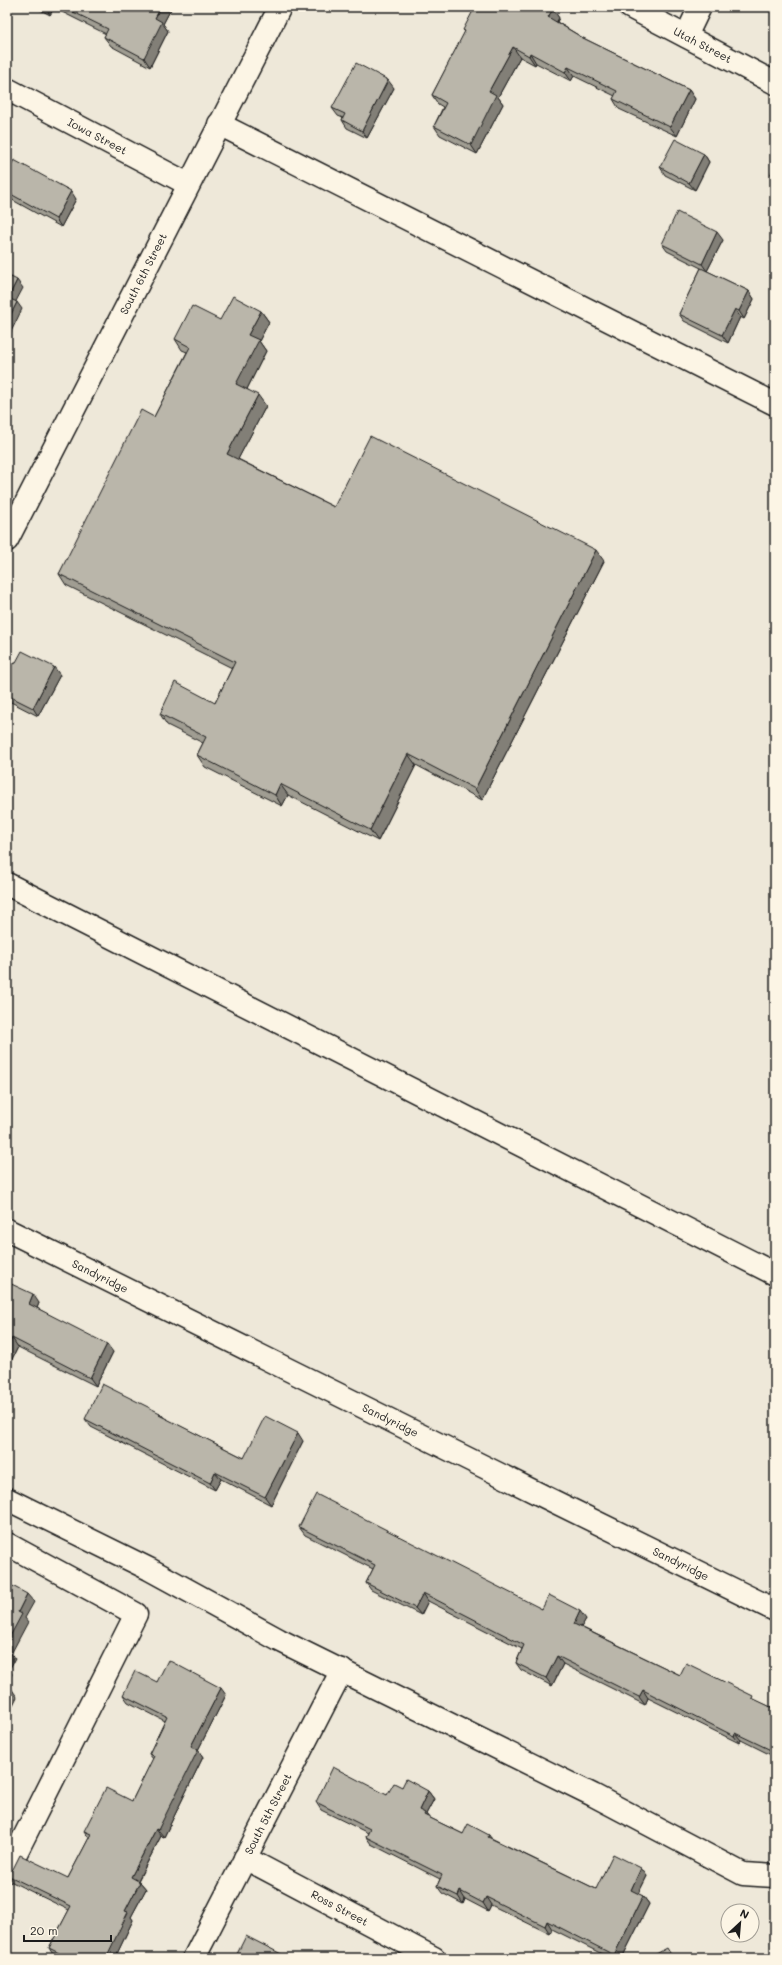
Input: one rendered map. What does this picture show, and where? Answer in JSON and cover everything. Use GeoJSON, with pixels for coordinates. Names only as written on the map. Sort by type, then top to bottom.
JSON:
{"type":"FeatureCollection","features":[{"type":"Feature","properties":{"kind":"street","name":"South 6th Street"},"geometry":{"type":"LineString","coordinates":[[7,540],[280,7]]}},
{"type":"Feature","properties":{"kind":"street","name":"Utah Street"},"geometry":{"type":"LineString","coordinates":[[630,7],[775,83]]}},
{"type":"Feature","properties":{"kind":"street"},"geometry":{"type":"LineString","coordinates":[[686,36],[700,7]]}},
{"type":"Feature","properties":{"kind":"street","name":"Iowa Street"},"geometry":{"type":"LineString","coordinates":[[7,89],[188,184]]}},
{"type":"Feature","properties":{"kind":"street"},"geometry":{"type":"LineString","coordinates":[[219,124],[775,404]]}},
{"type":"Feature","properties":{"kind":"street"},"geometry":{"type":"LineString","coordinates":[[7,884],[775,1274]]}},
{"type":"Feature","properties":{"kind":"street","name":"Sandyridge"},"geometry":{"type":"LineString","coordinates":[[7,1230],[545,1498],[775,1610]]}},
{"type":"Feature","properties":{"kind":"street"},"geometry":{"type":"LineString","coordinates":[[7,1499],[149,1569],[279,1640],[593,1795],[743,1874],[775,1876]]}},
{"type":"Feature","properties":{"kind":"street"},"geometry":{"type":"LineString","coordinates":[[7,1544],[136,1614],[7,1871]]}},
{"type":"Feature","properties":{"kind":"street","name":"South 5th Street"},"geometry":{"type":"LineString","coordinates":[[194,1958],[342,1670]]}},
{"type":"Feature","properties":{"kind":"street","name":"Ross Street"},"geometry":{"type":"LineString","coordinates":[[245,1858],[434,1958]]}},
{"type":"Feature","properties":{"kind":"building"},"geometry":{"type":"Polygon","coordinates":[[[63,7],[161,7],[155,18],[162,22],[144,58],[104,37],[108,29],[63,7]]]}},
{"type":"Feature","properties":{"kind":"building"},"geometry":{"type":"Polygon","coordinates":[[[475,7],[549,7],[553,9],[548,17],[583,38],[689,90],[670,127],[613,99],[617,91],[568,67],[565,72],[530,53],[529,56],[513,47],[489,91],[496,95],[471,145],[434,126],[446,103],[432,95],[465,31],[463,30],[475,7]]]}},
{"type":"Feature","properties":{"kind":"building"},"geometry":{"type":"Polygon","coordinates":[[[356,63],[388,80],[362,131],[342,120],[345,114],[332,108],[356,63]]]}},
{"type":"Feature","properties":{"kind":"building"},"geometry":{"type":"Polygon","coordinates":[[[675,139],[704,154],[689,183],[660,167],[675,139]]]}},
{"type":"Feature","properties":{"kind":"building"},"geometry":{"type":"Polygon","coordinates":[[[14,160],[71,191],[56,219],[7,192],[7,172],[14,160]]]}},
{"type":"Feature","properties":{"kind":"building"},"geometry":{"type":"Polygon","coordinates":[[[775,165],[775,176],[771,174],[775,165]]]}},
{"type":"Feature","properties":{"kind":"building"},"geometry":{"type":"Polygon","coordinates":[[[677,212],[717,232],[702,264],[662,244],[677,212]]]}},
{"type":"Feature","properties":{"kind":"building"},"geometry":{"type":"Polygon","coordinates":[[[701,268],[749,291],[739,311],[735,309],[722,335],[679,314],[701,268]]]}},
{"type":"Feature","properties":{"kind":"building"},"geometry":{"type":"Polygon","coordinates":[[[7,275],[17,280],[8,298],[17,302],[7,322],[7,275]]]}},
{"type":"Feature","properties":{"kind":"building"},"geometry":{"type":"Polygon","coordinates":[[[233,296],[261,311],[248,335],[259,340],[236,384],[258,395],[227,454],[334,507],[370,436],[596,550],[475,789],[408,754],[370,830],[280,784],[275,795],[197,755],[206,737],[160,714],[175,682],[215,703],[235,662],[59,574],[141,410],[154,417],[190,347],[175,339],[192,306],[220,320],[233,296]]]}},
{"type":"Feature","properties":{"kind":"building"},"geometry":{"type":"Polygon","coordinates":[[[22,651],[54,667],[33,708],[7,695],[7,659],[15,664],[22,651]]]}},
{"type":"Feature","properties":{"kind":"building"},"geometry":{"type":"Polygon","coordinates":[[[7,1282],[33,1294],[29,1304],[107,1344],[90,1378],[12,1338],[7,1349],[7,1282]]]}},
{"type":"Feature","properties":{"kind":"building"},"geometry":{"type":"Polygon","coordinates":[[[102,1384],[244,1458],[265,1416],[298,1433],[265,1497],[215,1472],[210,1483],[85,1419],[102,1384]]]}},
{"type":"Feature","properties":{"kind":"building"},"geometry":{"type":"Polygon","coordinates":[[[316,1494],[542,1609],[549,1595],[580,1611],[574,1624],[680,1675],[686,1663],[753,1696],[752,1698],[775,1709],[775,1752],[735,1733],[734,1736],[643,1690],[639,1697],[557,1656],[546,1678],[516,1663],[524,1645],[423,1593],[415,1608],[366,1583],[375,1565],[299,1527],[316,1494]]]}},
{"type":"Feature","properties":{"kind":"building"},"geometry":{"type":"Polygon","coordinates":[[[7,1583],[27,1594],[18,1612],[22,1614],[7,1642],[7,1583]]]}},
{"type":"Feature","properties":{"kind":"building"},"geometry":{"type":"Polygon","coordinates":[[[168,1660],[221,1688],[191,1746],[198,1750],[158,1830],[156,1829],[131,1877],[140,1882],[125,1911],[128,1912],[106,1958],[56,1958],[59,1953],[49,1948],[71,1906],[7,1875],[13,1869],[20,1855],[68,1878],[91,1834],[84,1831],[106,1788],[132,1801],[154,1756],[149,1754],[167,1717],[123,1695],[135,1671],[157,1682],[168,1660]]]}},
{"type":"Feature","properties":{"kind":"building"},"geometry":{"type":"Polygon","coordinates":[[[7,1686],[11,1688],[7,1696],[7,1686]]]}},
{"type":"Feature","properties":{"kind":"building"},"geometry":{"type":"Polygon","coordinates":[[[333,1767],[387,1795],[394,1783],[402,1787],[406,1779],[428,1791],[419,1810],[425,1813],[424,1815],[463,1834],[468,1824],[489,1835],[488,1837],[596,1889],[613,1854],[641,1868],[631,1890],[643,1896],[614,1955],[547,1921],[545,1926],[486,1897],[483,1903],[460,1891],[458,1896],[437,1886],[442,1875],[366,1837],[370,1829],[316,1802],[333,1767]]]}},
{"type":"Feature","properties":{"kind":"building"},"geometry":{"type":"Polygon","coordinates":[[[246,1936],[289,1958],[235,1958],[246,1936]]]}},
{"type":"Feature","properties":{"kind":"building"},"geometry":{"type":"Polygon","coordinates":[[[667,1948],[673,1958],[649,1958],[667,1948]]]}}]}
